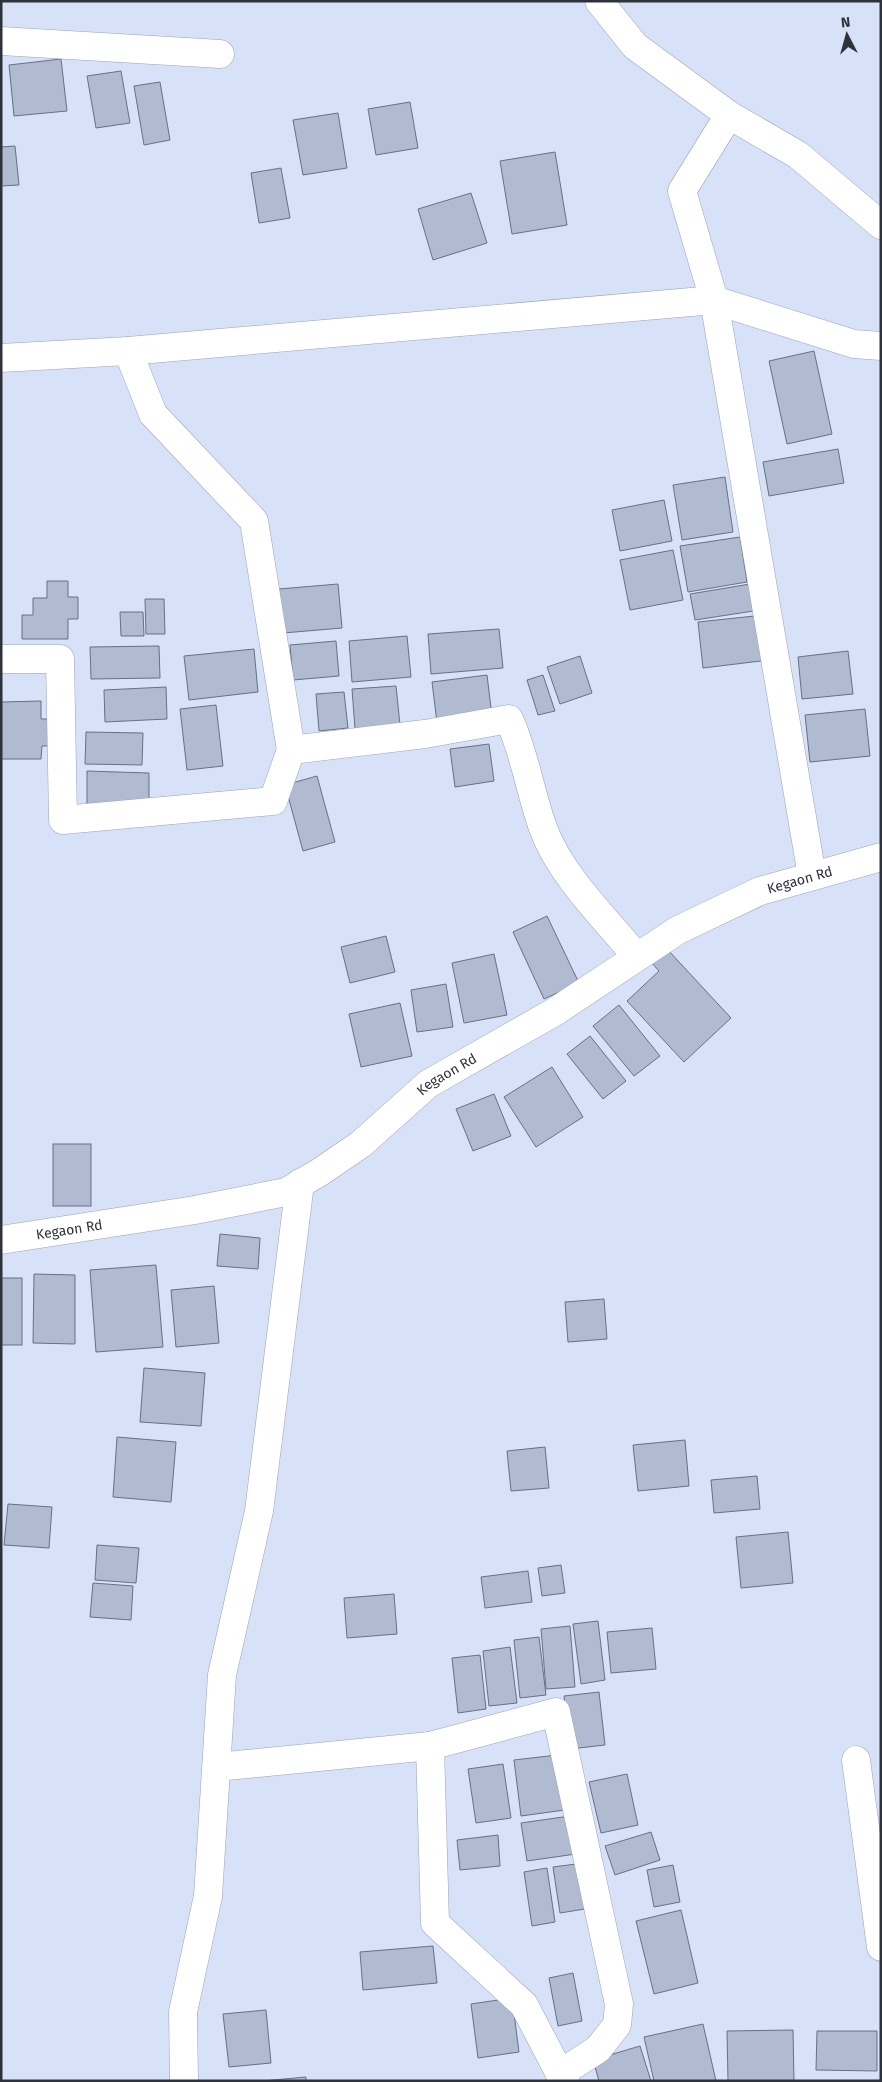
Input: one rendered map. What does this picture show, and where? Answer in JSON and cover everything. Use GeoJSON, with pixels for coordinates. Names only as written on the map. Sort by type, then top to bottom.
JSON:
{"type":"FeatureCollection","features":[{"type":"Feature","properties":{"kind":"street"},"geometry":{"type":"LineString","coordinates":[[599,1],[635,46],[729,115],[798,155],[881,225]]}},
{"type":"Feature","properties":{"kind":"street"},"geometry":{"type":"LineString","coordinates":[[1,41],[220,54]]}},
{"type":"Feature","properties":{"kind":"street"},"geometry":{"type":"LineString","coordinates":[[729,115],[682,191],[714,300],[812,876]]}},
{"type":"Feature","properties":{"kind":"street"},"geometry":{"type":"LineString","coordinates":[[1,358],[128,351],[714,300],[854,344],[881,346]]}},
{"type":"Feature","properties":{"kind":"street"},"geometry":{"type":"LineString","coordinates":[[1,659],[60,659],[62,820],[273,801],[291,750],[254,521],[153,414],[128,351]]}},
{"type":"Feature","properties":{"kind":"street"},"geometry":{"type":"LineString","coordinates":[[291,750],[425,734],[509,719],[518,739],[543,828],[559,861],[637,957]]}},
{"type":"Feature","properties":{"kind":"street","name":"Kegaon Rd"},"geometry":{"type":"LineString","coordinates":[[1,1240],[195,1210],[286,1192],[320,1172],[360,1144],[428,1084],[556,1011],[678,930],[760,891],[881,857]]}},
{"type":"Feature","properties":{"kind":"street"},"geometry":{"type":"LineString","coordinates":[[184,2081],[183,2012],[208,1896],[222,1675],[259,1511],[300,1183]]}},
{"type":"Feature","properties":{"kind":"street"},"geometry":{"type":"LineString","coordinates":[[217,1767],[430,1746],[556,1712],[619,2004],[617,2025],[598,2049],[563,2077],[524,2005],[435,1924],[430,1746]]}},
{"type":"Feature","properties":{"kind":"street"},"geometry":{"type":"LineString","coordinates":[[856,1760],[881,1947]]}},
{"type":"Feature","properties":{"kind":"building"},"geometry":{"type":"Polygon","coordinates":[[[61,59],[67,111],[14,116],[9,65],[61,59]]]}},
{"type":"Feature","properties":{"kind":"building"},"geometry":{"type":"Polygon","coordinates":[[[121,71],[130,123],[96,128],[87,76],[121,71]]]}},
{"type":"Feature","properties":{"kind":"building"},"geometry":{"type":"Polygon","coordinates":[[[160,82],[170,140],[144,145],[134,86],[160,82]]]}},
{"type":"Feature","properties":{"kind":"building"},"geometry":{"type":"Polygon","coordinates":[[[410,102],[418,148],[376,155],[368,109],[410,102]]]}},
{"type":"Feature","properties":{"kind":"building"},"geometry":{"type":"Polygon","coordinates":[[[338,113],[347,168],[303,175],[293,120],[338,113]]]}},
{"type":"Feature","properties":{"kind":"building"},"geometry":{"type":"Polygon","coordinates":[[[15,146],[19,185],[1,186],[1,147],[15,146]]]}},
{"type":"Feature","properties":{"kind":"building"},"geometry":{"type":"Polygon","coordinates":[[[555,152],[567,225],[512,234],[500,161],[555,152]]]}},
{"type":"Feature","properties":{"kind":"building"},"geometry":{"type":"Polygon","coordinates":[[[281,168],[290,218],[259,223],[251,173],[281,168]]]}},
{"type":"Feature","properties":{"kind":"building"},"geometry":{"type":"Polygon","coordinates":[[[471,193],[487,243],[433,260],[418,209],[471,193]]]}},
{"type":"Feature","properties":{"kind":"building"},"geometry":{"type":"Polygon","coordinates":[[[814,351],[832,434],[787,444],[769,361],[814,351]]]}},
{"type":"Feature","properties":{"kind":"building"},"geometry":{"type":"Polygon","coordinates":[[[838,449],[844,483],[769,496],[763,462],[838,449]]]}},
{"type":"Feature","properties":{"kind":"building"},"geometry":{"type":"Polygon","coordinates":[[[725,477],[733,532],[682,540],[673,485],[725,477]]]}},
{"type":"Feature","properties":{"kind":"building"},"geometry":{"type":"Polygon","coordinates":[[[664,500],[672,541],[620,551],[612,510],[664,500]]]}},
{"type":"Feature","properties":{"kind":"building"},"geometry":{"type":"Polygon","coordinates":[[[740,537],[747,582],[688,592],[680,546],[740,537]]]}},
{"type":"Feature","properties":{"kind":"building"},"geometry":{"type":"Polygon","coordinates":[[[673,550],[683,600],[630,610],[620,560],[673,550]]]}},
{"type":"Feature","properties":{"kind":"building"},"geometry":{"type":"Polygon","coordinates":[[[47,581],[68,581],[68,597],[78,597],[78,619],[68,619],[68,639],[22,639],[22,615],[33,615],[33,598],[47,598],[47,581]]]}},
{"type":"Feature","properties":{"kind":"building"},"geometry":{"type":"Polygon","coordinates":[[[756,583],[760,610],[695,620],[690,594],[756,583]]]}},
{"type":"Feature","properties":{"kind":"building"},"geometry":{"type":"Polygon","coordinates":[[[338,584],[342,628],[283,633],[279,589],[338,584]]]}},
{"type":"Feature","properties":{"kind":"building"},"geometry":{"type":"Polygon","coordinates":[[[145,599],[164,599],[165,634],[146,634],[145,599]]]}},
{"type":"Feature","properties":{"kind":"building"},"geometry":{"type":"Polygon","coordinates":[[[120,612],[143,612],[144,636],[121,636],[120,612]]]}},
{"type":"Feature","properties":{"kind":"building"},"geometry":{"type":"Polygon","coordinates":[[[764,615],[769,660],[703,668],[698,622],[764,615]]]}},
{"type":"Feature","properties":{"kind":"building"},"geometry":{"type":"Polygon","coordinates":[[[499,629],[503,668],[431,674],[428,634],[499,629]]]}},
{"type":"Feature","properties":{"kind":"building"},"geometry":{"type":"Polygon","coordinates":[[[407,636],[411,677],[352,682],[349,641],[407,636]]]}},
{"type":"Feature","properties":{"kind":"building"},"geometry":{"type":"Polygon","coordinates":[[[336,641],[339,676],[293,680],[290,645],[336,641]]]}},
{"type":"Feature","properties":{"kind":"building"},"geometry":{"type":"Polygon","coordinates":[[[159,646],[160,678],[91,679],[90,647],[159,646]]]}},
{"type":"Feature","properties":{"kind":"building"},"geometry":{"type":"Polygon","coordinates":[[[254,649],[258,692],[189,700],[184,656],[254,649]]]}},
{"type":"Feature","properties":{"kind":"building"},"geometry":{"type":"Polygon","coordinates":[[[848,651],[853,694],[802,699],[798,657],[848,651]]]}},
{"type":"Feature","properties":{"kind":"building"},"geometry":{"type":"Polygon","coordinates":[[[580,656],[592,693],[560,704],[547,667],[580,656]]]}},
{"type":"Feature","properties":{"kind":"building"},"geometry":{"type":"Polygon","coordinates":[[[487,675],[492,716],[437,723],[432,682],[487,675]]]}},
{"type":"Feature","properties":{"kind":"building"},"geometry":{"type":"Polygon","coordinates":[[[543,675],[555,711],[538,715],[527,680],[543,675]]]}},
{"type":"Feature","properties":{"kind":"building"},"geometry":{"type":"Polygon","coordinates":[[[396,686],[400,725],[355,729],[352,689],[396,686]]]}},
{"type":"Feature","properties":{"kind":"building"},"geometry":{"type":"Polygon","coordinates":[[[166,687],[167,719],[105,722],[104,690],[166,687]]]}},
{"type":"Feature","properties":{"kind":"building"},"geometry":{"type":"Polygon","coordinates":[[[344,692],[348,728],[319,731],[316,694],[344,692]]]}},
{"type":"Feature","properties":{"kind":"building"},"geometry":{"type":"Polygon","coordinates":[[[41,701],[41,719],[52,719],[52,746],[42,746],[41,759],[1,759],[1,702],[41,701]]]}},
{"type":"Feature","properties":{"kind":"building"},"geometry":{"type":"Polygon","coordinates":[[[216,705],[223,766],[187,770],[180,709],[216,705]]]}},
{"type":"Feature","properties":{"kind":"building"},"geometry":{"type":"Polygon","coordinates":[[[865,709],[870,756],[810,762],[805,715],[865,709]]]}},
{"type":"Feature","properties":{"kind":"building"},"geometry":{"type":"Polygon","coordinates":[[[86,732],[143,733],[142,765],[85,764],[86,732]]]}},
{"type":"Feature","properties":{"kind":"building"},"geometry":{"type":"Polygon","coordinates":[[[489,744],[494,781],[455,787],[450,749],[489,744]]]}},
{"type":"Feature","properties":{"kind":"building"},"geometry":{"type":"Polygon","coordinates":[[[87,771],[149,773],[149,808],[87,807],[87,771]]]}},
{"type":"Feature","properties":{"kind":"building"},"geometry":{"type":"Polygon","coordinates":[[[317,776],[335,842],[303,851],[285,785],[317,776]]]}},
{"type":"Feature","properties":{"kind":"building"},"geometry":{"type":"Polygon","coordinates":[[[547,916],[579,983],[544,999],[513,932],[547,916]]]}},
{"type":"Feature","properties":{"kind":"building"},"geometry":{"type":"Polygon","coordinates":[[[386,936],[395,972],[350,983],[341,947],[386,936]]]}},
{"type":"Feature","properties":{"kind":"building"},"geometry":{"type":"Polygon","coordinates":[[[667,949],[731,1018],[684,1062],[627,1001],[659,971],[652,963],[667,949]]]}},
{"type":"Feature","properties":{"kind":"building"},"geometry":{"type":"Polygon","coordinates":[[[494,954],[507,1015],[464,1023],[452,963],[494,954]]]}},
{"type":"Feature","properties":{"kind":"building"},"geometry":{"type":"Polygon","coordinates":[[[446,984],[453,1027],[417,1032],[411,990],[446,984]]]}},
{"type":"Feature","properties":{"kind":"building"},"geometry":{"type":"Polygon","coordinates":[[[400,1003],[412,1056],[361,1067],[349,1014],[400,1003]]]}},
{"type":"Feature","properties":{"kind":"building"},"geometry":{"type":"Polygon","coordinates":[[[619,1005],[660,1056],[634,1076],[593,1026],[619,1005]]]}},
{"type":"Feature","properties":{"kind":"building"},"geometry":{"type":"Polygon","coordinates":[[[590,1036],[626,1081],[603,1099],[567,1054],[590,1036]]]}},
{"type":"Feature","properties":{"kind":"building"},"geometry":{"type":"Polygon","coordinates":[[[552,1067],[583,1117],[536,1147],[504,1097],[552,1067]]]}},
{"type":"Feature","properties":{"kind":"building"},"geometry":{"type":"Polygon","coordinates":[[[494,1094],[511,1136],[473,1151],[456,1109],[494,1094]]]}},
{"type":"Feature","properties":{"kind":"building"},"geometry":{"type":"Polygon","coordinates":[[[53,1144],[91,1144],[91,1206],[53,1206],[53,1144]]]}},
{"type":"Feature","properties":{"kind":"building"},"geometry":{"type":"Polygon","coordinates":[[[220,1234],[260,1238],[258,1269],[217,1266],[220,1234]]]}},
{"type":"Feature","properties":{"kind":"building"},"geometry":{"type":"Polygon","coordinates":[[[156,1265],[163,1347],[96,1352],[90,1270],[156,1265]]]}},
{"type":"Feature","properties":{"kind":"building"},"geometry":{"type":"Polygon","coordinates":[[[34,1274],[75,1275],[75,1344],[33,1343],[34,1274]]]}},
{"type":"Feature","properties":{"kind":"building"},"geometry":{"type":"Polygon","coordinates":[[[1,1278],[22,1278],[22,1345],[1,1345],[1,1278]]]}},
{"type":"Feature","properties":{"kind":"building"},"geometry":{"type":"Polygon","coordinates":[[[214,1286],[219,1343],[176,1347],[171,1290],[214,1286]]]}},
{"type":"Feature","properties":{"kind":"building"},"geometry":{"type":"Polygon","coordinates":[[[604,1299],[607,1339],[568,1342],[565,1302],[604,1299]]]}},
{"type":"Feature","properties":{"kind":"building"},"geometry":{"type":"Polygon","coordinates":[[[144,1368],[205,1373],[201,1426],[140,1422],[144,1368]]]}},
{"type":"Feature","properties":{"kind":"building"},"geometry":{"type":"Polygon","coordinates":[[[117,1437],[176,1442],[171,1502],[113,1497],[117,1437]]]}},
{"type":"Feature","properties":{"kind":"building"},"geometry":{"type":"Polygon","coordinates":[[[685,1440],[689,1486],[638,1491],[633,1445],[685,1440]]]}},
{"type":"Feature","properties":{"kind":"building"},"geometry":{"type":"Polygon","coordinates":[[[545,1447],[549,1488],[511,1491],[507,1451],[545,1447]]]}},
{"type":"Feature","properties":{"kind":"building"},"geometry":{"type":"Polygon","coordinates":[[[757,1476],[760,1509],[714,1513],[711,1480],[757,1476]]]}},
{"type":"Feature","properties":{"kind":"building"},"geometry":{"type":"Polygon","coordinates":[[[8,1504],[52,1507],[49,1548],[4,1545],[8,1504]]]}},
{"type":"Feature","properties":{"kind":"building"},"geometry":{"type":"Polygon","coordinates":[[[788,1532],[793,1583],[741,1588],[736,1537],[788,1532]]]}},
{"type":"Feature","properties":{"kind":"building"},"geometry":{"type":"Polygon","coordinates":[[[97,1545],[139,1548],[136,1583],[95,1580],[97,1545]]]}},
{"type":"Feature","properties":{"kind":"building"},"geometry":{"type":"Polygon","coordinates":[[[561,1565],[565,1593],[542,1596],[538,1568],[561,1565]]]}},
{"type":"Feature","properties":{"kind":"building"},"geometry":{"type":"Polygon","coordinates":[[[528,1571],[532,1602],[485,1608],[481,1577],[528,1571]]]}},
{"type":"Feature","properties":{"kind":"building"},"geometry":{"type":"Polygon","coordinates":[[[93,1583],[133,1586],[131,1620],[90,1617],[93,1583]]]}},
{"type":"Feature","properties":{"kind":"building"},"geometry":{"type":"Polygon","coordinates":[[[394,1594],[397,1634],[347,1638],[344,1598],[394,1594]]]}},
{"type":"Feature","properties":{"kind":"building"},"geometry":{"type":"Polygon","coordinates":[[[598,1621],[605,1680],[581,1684],[573,1624],[598,1621]]]}},
{"type":"Feature","properties":{"kind":"building"},"geometry":{"type":"Polygon","coordinates":[[[570,1626],[575,1687],[546,1689],[541,1629],[570,1626]]]}},
{"type":"Feature","properties":{"kind":"building"},"geometry":{"type":"Polygon","coordinates":[[[652,1628],[656,1669],[611,1673],[607,1632],[652,1628]]]}},
{"type":"Feature","properties":{"kind":"building"},"geometry":{"type":"Polygon","coordinates":[[[539,1637],[546,1695],[520,1698],[514,1640],[539,1637]]]}},
{"type":"Feature","properties":{"kind":"building"},"geometry":{"type":"Polygon","coordinates":[[[510,1647],[517,1703],[489,1706],[483,1651],[510,1647]]]}},
{"type":"Feature","properties":{"kind":"building"},"geometry":{"type":"Polygon","coordinates":[[[480,1655],[486,1709],[458,1713],[452,1658],[480,1655]]]}},
{"type":"Feature","properties":{"kind":"building"},"geometry":{"type":"Polygon","coordinates":[[[599,1692],[605,1745],[570,1749],[564,1696],[599,1692]]]}},
{"type":"Feature","properties":{"kind":"building"},"geometry":{"type":"Polygon","coordinates":[[[557,1755],[565,1810],[521,1816],[514,1760],[557,1755]]]}},
{"type":"Feature","properties":{"kind":"building"},"geometry":{"type":"Polygon","coordinates":[[[503,1764],[511,1818],[476,1823],[468,1769],[503,1764]]]}},
{"type":"Feature","properties":{"kind":"building"},"geometry":{"type":"Polygon","coordinates":[[[627,1774],[638,1825],[601,1833],[589,1782],[627,1774]]]}},
{"type":"Feature","properties":{"kind":"building"},"geometry":{"type":"Polygon","coordinates":[[[570,1816],[576,1854],[527,1861],[521,1823],[570,1816]]]}},
{"type":"Feature","properties":{"kind":"building"},"geometry":{"type":"Polygon","coordinates":[[[651,1832],[660,1860],[615,1875],[605,1846],[651,1832]]]}},
{"type":"Feature","properties":{"kind":"building"},"geometry":{"type":"Polygon","coordinates":[[[498,1835],[500,1866],[460,1870],[457,1840],[498,1835]]]}},
{"type":"Feature","properties":{"kind":"building"},"geometry":{"type":"Polygon","coordinates":[[[584,1863],[591,1908],[560,1913],[553,1867],[584,1863]]]}},
{"type":"Feature","properties":{"kind":"building"},"geometry":{"type":"Polygon","coordinates":[[[673,1865],[680,1902],[654,1907],[647,1870],[673,1865]]]}},
{"type":"Feature","properties":{"kind":"building"},"geometry":{"type":"Polygon","coordinates":[[[547,1868],[555,1922],[532,1926],[524,1872],[547,1868]]]}},
{"type":"Feature","properties":{"kind":"building"},"geometry":{"type":"Polygon","coordinates":[[[681,1910],[698,1983],[654,1994],[636,1921],[681,1910]]]}},
{"type":"Feature","properties":{"kind":"building"},"geometry":{"type":"Polygon","coordinates":[[[433,1946],[437,1983],[363,1990],[360,1952],[433,1946]]]}},
{"type":"Feature","properties":{"kind":"building"},"geometry":{"type":"Polygon","coordinates":[[[573,1973],[582,2021],[558,2026],[549,1978],[573,1973]]]}},
{"type":"Feature","properties":{"kind":"building"},"geometry":{"type":"Polygon","coordinates":[[[512,1998],[519,2052],[478,2058],[471,2004],[512,1998]]]}},
{"type":"Feature","properties":{"kind":"building"},"geometry":{"type":"Polygon","coordinates":[[[266,2010],[271,2063],[229,2067],[223,2014],[266,2010]]]}},
{"type":"Feature","properties":{"kind":"building"},"geometry":{"type":"Polygon","coordinates":[[[703,2024],[716,2081],[654,2081],[644,2037],[703,2024]]]}},
{"type":"Feature","properties":{"kind":"building"},"geometry":{"type":"Polygon","coordinates":[[[793,2030],[794,2081],[728,2081],[727,2031],[793,2030]]]}},
{"type":"Feature","properties":{"kind":"building"},"geometry":{"type":"Polygon","coordinates":[[[817,2031],[877,2031],[877,2071],[816,2070],[817,2031]]]}},
{"type":"Feature","properties":{"kind":"building"},"geometry":{"type":"Polygon","coordinates":[[[640,2046],[651,2081],[599,2081],[593,2060],[640,2046]]]}},
{"type":"Feature","properties":{"kind":"building"},"geometry":{"type":"Polygon","coordinates":[[[306,2077],[306,2081],[262,2081],[306,2077]]]}}]}
